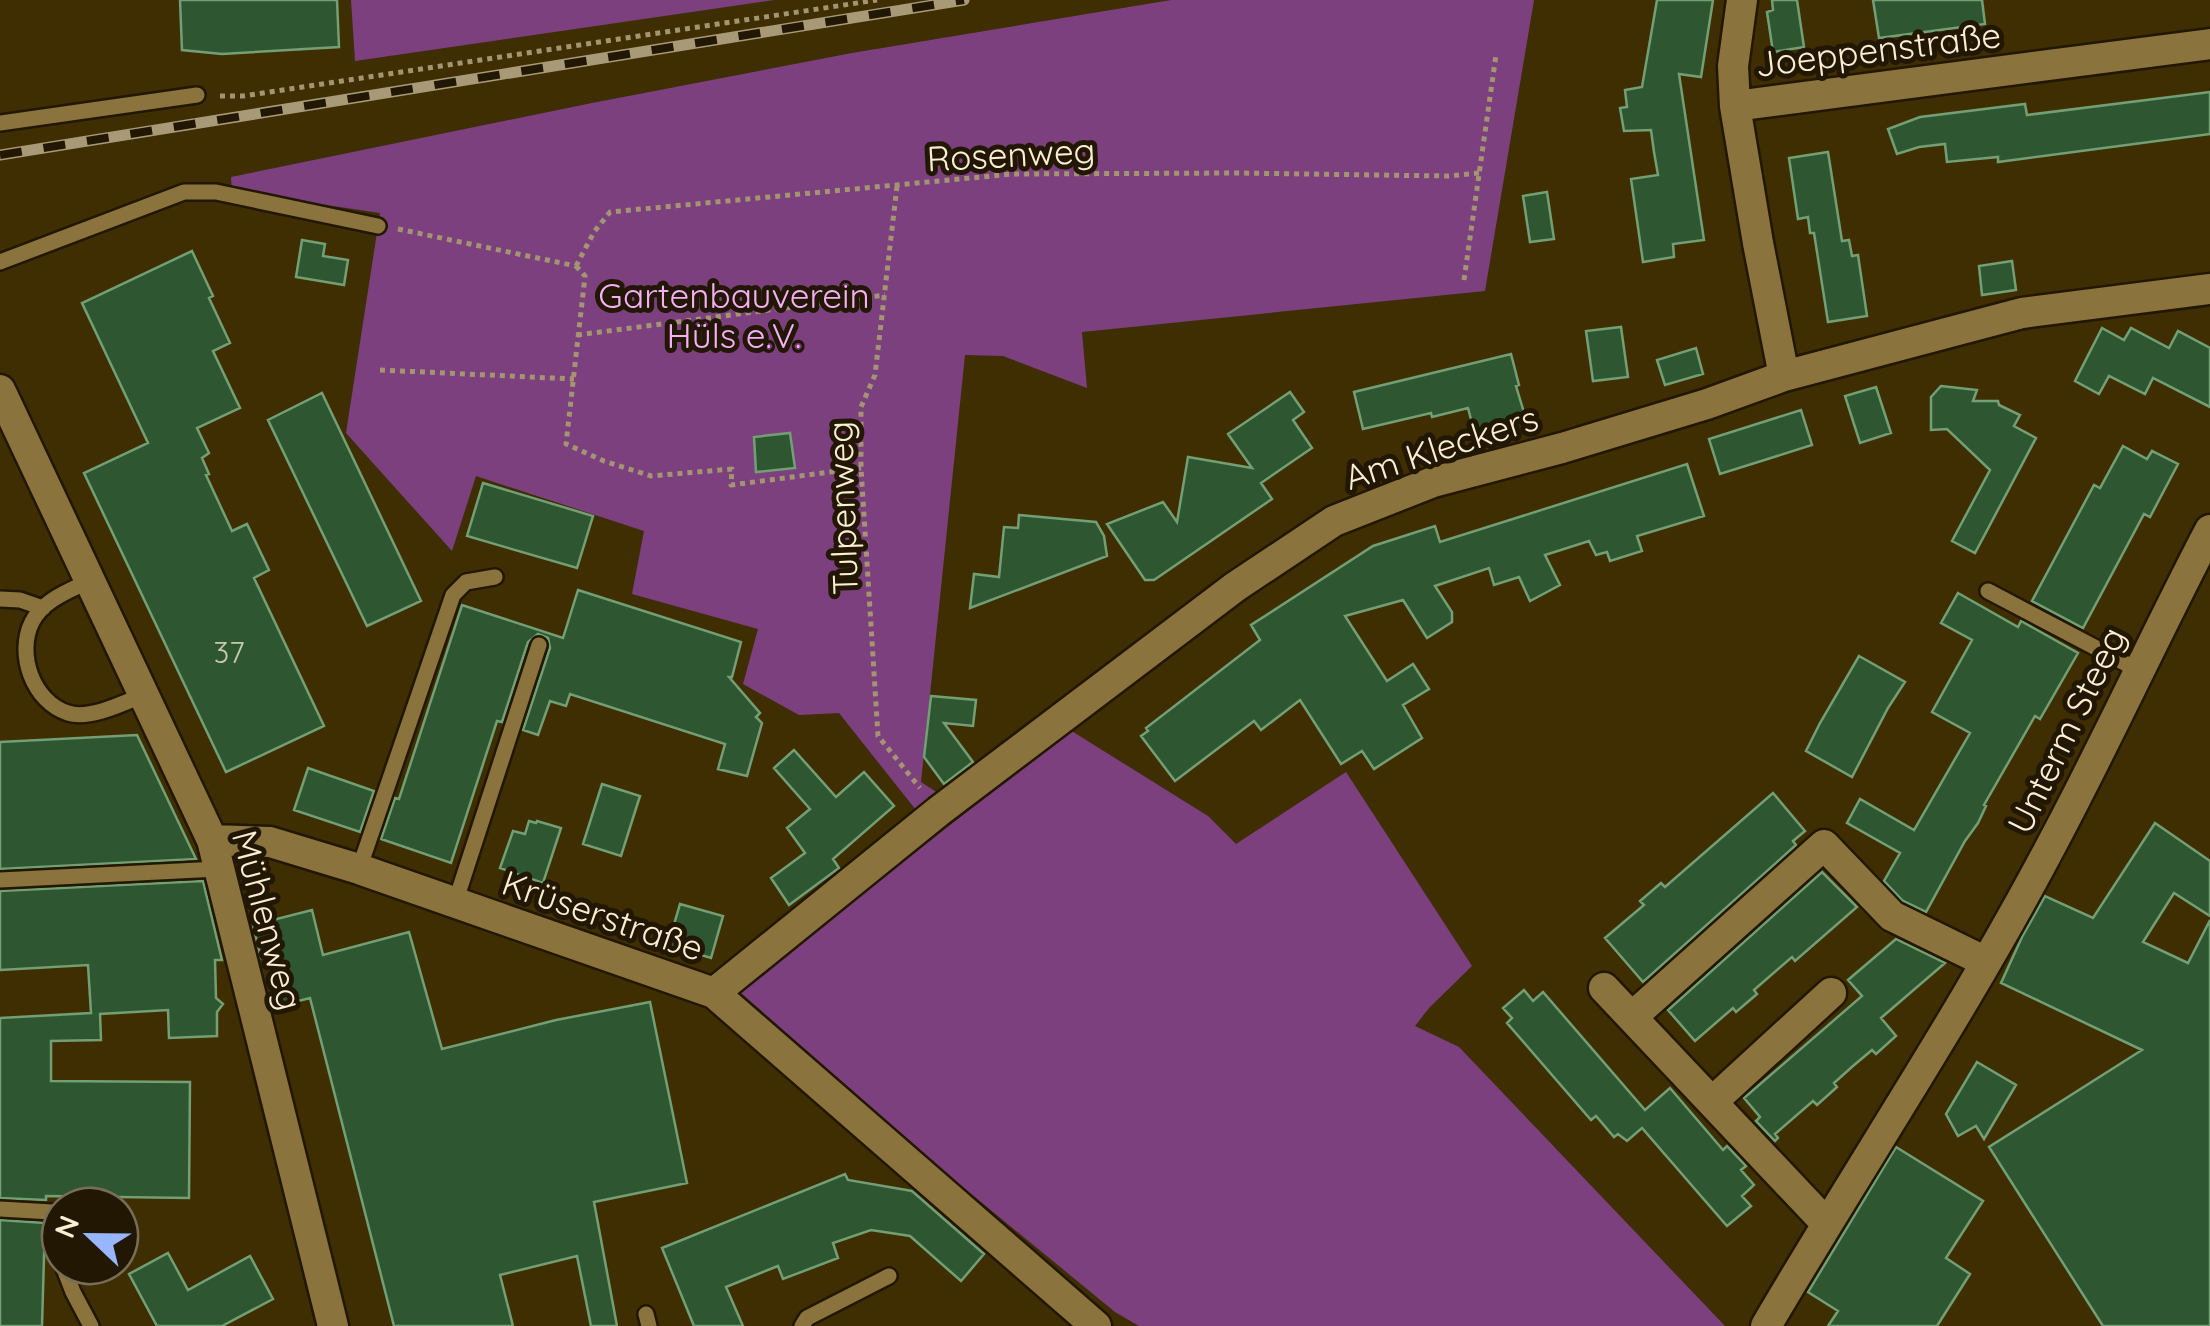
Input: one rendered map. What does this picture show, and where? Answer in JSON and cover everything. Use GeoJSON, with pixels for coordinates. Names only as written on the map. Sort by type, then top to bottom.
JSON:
{"type":"FeatureCollection","features":[{"type":"Feature","properties":{"kind":"street"},"geometry":{"type":"LineString","coordinates":[[1742,0],[1733,66],[1735,106],[1784,376]]}},
{"type":"Feature","properties":{"kind":"street","name":"Joeppenstraße"},"geometry":{"type":"LineString","coordinates":[[1735,106],[2210,44]]}},
{"type":"Feature","properties":{"kind":"street","name":"Am Kleckers"},"geometry":{"type":"LineString","coordinates":[[714,993],[939,811],[1235,587],[1334,521],[1433,482],[1598,437],[1784,376],[2022,312],[2210,289]]}},
{"type":"Feature","properties":{"kind":"street","name":"Mühlenweg"},"geometry":{"type":"LineString","coordinates":[[0,390],[215,854],[321,1321]]}},
{"type":"Feature","properties":{"kind":"street","name":"Unterm Steeg"},"geometry":{"type":"LineString","coordinates":[[1766,1326],[1926,1064],[2053,842],[2210,530]]}},
{"type":"Feature","properties":{"kind":"street","name":"Krüserstraße"},"geometry":{"type":"LineString","coordinates":[[215,854],[270,842],[360,869],[714,993],[1096,1326]]}},
{"type":"Feature","properties":{"kind":"street"},"geometry":{"type":"LineString","coordinates":[[1632,1017],[1824,845],[1892,916],[1986,962]]}},
{"type":"Feature","properties":{"kind":"street"},"geometry":{"type":"LineString","coordinates":[[1604,988],[1826,1224]]}},
{"type":"Feature","properties":{"kind":"street"},"geometry":{"type":"LineString","coordinates":[[1712,1102],[1832,993]]}},
{"type":"Feature","properties":{"kind":"lane"},"geometry":{"type":"LineString","coordinates":[[0,123],[197,95]]}},
{"type":"Feature","properties":{"kind":"lane"},"geometry":{"type":"LineString","coordinates":[[0,262],[184,192],[216,192],[378,226]]}},
{"type":"Feature","properties":{"kind":"lane"},"geometry":{"type":"LineString","coordinates":[[360,869],[453,595],[466,582],[495,577]]}},
{"type":"Feature","properties":{"kind":"lane"},"geometry":{"type":"LineString","coordinates":[[89,582],[60,596],[32,622],[27,645],[30,678],[46,700],[70,714],[114,708],[143,695]]}},
{"type":"Feature","properties":{"kind":"lane"},"geometry":{"type":"LineString","coordinates":[[1988,591],[2138,670]]}},
{"type":"Feature","properties":{"kind":"lane"},"geometry":{"type":"LineString","coordinates":[[0,599],[20,600],[43,608]]}},
{"type":"Feature","properties":{"kind":"lane"},"geometry":{"type":"LineString","coordinates":[[455,903],[538,645]]}},
{"type":"Feature","properties":{"kind":"lane"},"geometry":{"type":"LineString","coordinates":[[0,880],[215,854]]}},
{"type":"Feature","properties":{"kind":"lane"},"geometry":{"type":"LineString","coordinates":[[0,1209],[40,1211]]}},
{"type":"Feature","properties":{"kind":"lane"},"geometry":{"type":"LineString","coordinates":[[802,1326],[807,1318],[890,1276]]}},
{"type":"Feature","properties":{"kind":"lane"},"geometry":{"type":"LineString","coordinates":[[71,1286],[91,1326]]}},
{"type":"Feature","properties":{"kind":"path"},"geometry":{"type":"LineString","coordinates":[[197,95],[242,96],[878,0]]}},
{"type":"Feature","properties":{"kind":"path"},"geometry":{"type":"LineString","coordinates":[[1464,280],[1496,55]]}},
{"type":"Feature","properties":{"kind":"path","name":"Rosenweg"},"geometry":{"type":"LineString","coordinates":[[576,266],[610,212],[1013,174],[1479,173]]}},
{"type":"Feature","properties":{"kind":"path","name":"Tulpenweg"},"geometry":{"type":"LineString","coordinates":[[897,186],[876,375],[861,407],[861,468],[878,736],[939,811]]}},
{"type":"Feature","properties":{"kind":"path"},"geometry":{"type":"LineString","coordinates":[[378,226],[576,266],[586,276],[566,444],[651,476],[732,469],[732,485],[861,468]]}},
{"type":"Feature","properties":{"kind":"path"},"geometry":{"type":"LineString","coordinates":[[577,335],[886,295]]}},
{"type":"Feature","properties":{"kind":"path"},"geometry":{"type":"LineString","coordinates":[[380,370],[574,378]]}},
{"type":"Feature","properties":{"kind":"green space"},"geometry":{"type":"Polygon","coordinates":[[[351,0],[774,0],[355,61],[351,0]]]}},
{"type":"Feature","properties":{"kind":"green space","name":"Gartenbauverein Hüls e.V."},"geometry":{"type":"Polygon","coordinates":[[[1171,0],[1534,0],[1485,291],[1082,332],[1087,388],[1003,356],[965,355],[921,782],[938,793],[916,810],[839,713],[799,715],[743,684],[758,629],[632,594],[644,531],[476,476],[452,551],[346,433],[380,213],[232,191],[231,177],[592,103],[852,53],[1171,0]]]}},
{"type":"Feature","properties":{"kind":"green space"},"geometry":{"type":"Polygon","coordinates":[[[1070,730],[1208,816],[1236,844],[1346,772],[1472,966],[1415,1026],[1459,1047],[1725,1326],[1139,1326],[1115,1312],[959,1184],[730,986],[863,894],[1070,730]]]}},
{"type":"Feature","properties":{"kind":"building"},"geometry":{"type":"Polygon","coordinates":[[[180,0],[337,0],[339,47],[222,54],[182,50],[180,0]]]}},
{"type":"Feature","properties":{"kind":"building"},"geometry":{"type":"Polygon","coordinates":[[[1657,0],[1713,0],[1701,77],[1679,74],[1704,240],[1673,244],[1674,257],[1643,262],[1631,179],[1658,175],[1651,130],[1624,131],[1620,108],[1627,107],[1625,90],[1642,87],[1657,0]]]}},
{"type":"Feature","properties":{"kind":"building"},"geometry":{"type":"Polygon","coordinates":[[[1772,0],[1797,0],[1804,47],[1773,52],[1767,12],[1773,10],[1772,0]]]}},
{"type":"Feature","properties":{"kind":"building"},"geometry":{"type":"Polygon","coordinates":[[[1873,0],[1982,0],[1985,24],[1879,38],[1873,0]]]}},
{"type":"Feature","properties":{"kind":"building"},"geometry":{"type":"Polygon","coordinates":[[[2210,92],[2210,134],[1998,162],[1998,157],[1947,162],[1945,144],[1897,154],[1888,129],[1920,117],[2025,104],[2027,115],[2210,92]]]}},
{"type":"Feature","properties":{"kind":"building"},"geometry":{"type":"Polygon","coordinates":[[[1828,152],[1842,241],[1849,240],[1852,256],[1858,255],[1867,316],[1828,322],[1814,233],[1810,233],[1808,217],[1798,219],[1789,158],[1828,152]]]}},
{"type":"Feature","properties":{"kind":"building"},"geometry":{"type":"Polygon","coordinates":[[[1547,192],[1554,239],[1530,242],[1523,196],[1547,192]]]}},
{"type":"Feature","properties":{"kind":"building"},"geometry":{"type":"Polygon","coordinates":[[[302,240],[325,244],[323,256],[348,260],[344,285],[296,277],[302,240]]]}},
{"type":"Feature","properties":{"kind":"building"},"geometry":{"type":"Polygon","coordinates":[[[192,251],[230,343],[213,351],[240,408],[197,428],[209,453],[202,458],[209,474],[206,475],[232,531],[247,524],[269,570],[254,578],[324,726],[226,772],[84,473],[148,443],[82,303],[192,251]]]}},
{"type":"Feature","properties":{"kind":"building"},"geometry":{"type":"Polygon","coordinates":[[[2012,261],[2016,290],[1982,295],[1979,266],[2012,261]]]}},
{"type":"Feature","properties":{"kind":"building"},"geometry":{"type":"Polygon","coordinates":[[[1621,327],[1628,377],[1593,381],[1586,331],[1621,327]]]}},
{"type":"Feature","properties":{"kind":"building"},"geometry":{"type":"Polygon","coordinates":[[[2102,328],[2124,340],[2131,328],[2169,348],[2178,331],[2210,348],[2210,407],[2153,378],[2145,394],[2109,376],[2099,394],[2075,381],[2102,328]]]}},
{"type":"Feature","properties":{"kind":"building"},"geometry":{"type":"Polygon","coordinates":[[[1696,348],[1703,374],[1665,385],[1657,360],[1696,348]]]}},
{"type":"Feature","properties":{"kind":"building"},"geometry":{"type":"Polygon","coordinates":[[[1511,354],[1526,419],[1474,431],[1468,408],[1363,429],[1354,392],[1511,354]]]}},
{"type":"Feature","properties":{"kind":"building"},"geometry":{"type":"Polygon","coordinates":[[[1941,386],[1977,390],[1973,401],[1998,401],[2020,415],[2014,426],[2036,438],[1975,553],[1952,541],[1990,470],[1947,429],[1931,430],[1931,397],[1941,386]]]}},
{"type":"Feature","properties":{"kind":"building"},"geometry":{"type":"Polygon","coordinates":[[[1876,387],[1891,433],[1860,443],[1845,396],[1876,387]]]}},
{"type":"Feature","properties":{"kind":"building"},"geometry":{"type":"Polygon","coordinates":[[[1290,392],[1304,412],[1293,420],[1312,448],[1261,483],[1272,499],[1154,580],[1145,580],[1107,524],[1163,502],[1177,522],[1188,457],[1252,468],[1228,434],[1290,392]]]}},
{"type":"Feature","properties":{"kind":"building"},"geometry":{"type":"Polygon","coordinates":[[[322,393],[421,601],[367,626],[268,420],[322,393]]]}},
{"type":"Feature","properties":{"kind":"building"},"geometry":{"type":"Polygon","coordinates":[[[1801,410],[1812,445],[1720,474],[1709,439],[1801,410]]]}},
{"type":"Feature","properties":{"kind":"building"},"geometry":{"type":"Polygon","coordinates":[[[790,433],[795,468],[756,472],[754,437],[790,433]]]}},
{"type":"Feature","properties":{"kind":"building"},"geometry":{"type":"Polygon","coordinates":[[[2123,446],[2147,459],[2152,451],[2178,464],[2150,517],[2144,514],[2083,628],[2032,601],[2094,485],[2100,488],[2123,446]]]}},
{"type":"Feature","properties":{"kind":"building"},"geometry":{"type":"Polygon","coordinates":[[[1687,464],[1704,516],[1637,536],[1642,551],[1610,561],[1607,552],[1596,555],[1589,541],[1545,555],[1560,585],[1530,601],[1519,577],[1494,585],[1489,568],[1435,586],[1452,612],[1452,622],[1427,638],[1403,600],[1345,616],[1387,681],[1413,664],[1429,689],[1403,705],[1422,738],[1374,769],[1362,751],[1341,764],[1300,700],[1261,730],[1254,721],[1175,781],[1141,736],[1148,731],[1146,728],[1260,640],[1251,625],[1373,546],[1435,526],[1440,542],[1687,464]]]}},
{"type":"Feature","properties":{"kind":"building"},"geometry":{"type":"Polygon","coordinates":[[[483,483],[593,516],[577,568],[467,536],[483,483]]]}},
{"type":"Feature","properties":{"kind":"building"},"geometry":{"type":"Polygon","coordinates":[[[1019,515],[1096,522],[1104,536],[1107,556],[970,608],[974,574],[999,577],[1004,527],[1018,528],[1019,515]]]}},
{"type":"Feature","properties":{"kind":"building"},"geometry":{"type":"Polygon","coordinates":[[[578,590],[741,642],[729,677],[760,713],[756,717],[762,723],[747,776],[718,769],[725,744],[570,694],[566,706],[550,701],[538,735],[523,730],[550,648],[548,638],[538,634],[528,642],[502,722],[497,721],[451,863],[381,839],[395,798],[399,799],[462,605],[563,638],[578,590]]]}},
{"type":"Feature","properties":{"kind":"building"},"geometry":{"type":"Polygon","coordinates":[[[1958,593],[2018,627],[2021,621],[2078,653],[2040,719],[2035,716],[1926,912],[1903,901],[1884,881],[1900,853],[1847,823],[1860,799],[1914,830],[1970,733],[1932,712],[1972,640],[1941,623],[1958,593]]]}},
{"type":"Feature","properties":{"kind":"building"},"geometry":{"type":"Polygon","coordinates":[[[1859,656],[1905,682],[1852,777],[1806,751],[1859,656]]]}},
{"type":"Feature","properties":{"kind":"building"},"geometry":{"type":"Polygon","coordinates":[[[931,696],[976,700],[973,726],[944,723],[973,762],[944,784],[924,757],[931,696]]]}},
{"type":"Feature","properties":{"kind":"building"},"geometry":{"type":"Polygon","coordinates":[[[137,735],[196,859],[0,869],[0,742],[137,735]]]}},
{"type":"Feature","properties":{"kind":"building"},"geometry":{"type":"Polygon","coordinates":[[[794,750],[836,797],[864,772],[894,806],[833,859],[839,868],[789,905],[771,878],[805,853],[787,828],[810,809],[774,768],[794,750]]]}},
{"type":"Feature","properties":{"kind":"building"},"geometry":{"type":"Polygon","coordinates":[[[308,768],[374,791],[360,832],[294,810],[308,768]]]}},
{"type":"Feature","properties":{"kind":"building"},"geometry":{"type":"Polygon","coordinates":[[[602,784],[640,796],[621,856],[583,844],[602,784]]]}},
{"type":"Feature","properties":{"kind":"building"},"geometry":{"type":"Polygon","coordinates":[[[1773,793],[1805,831],[1793,841],[1796,845],[1643,982],[1605,938],[1644,905],[1640,901],[1661,883],[1665,887],[1773,793]]]}},
{"type":"Feature","properties":{"kind":"building"},"geometry":{"type":"Polygon","coordinates":[[[529,821],[561,828],[543,883],[500,868],[513,831],[525,834],[529,821]]]}},
{"type":"Feature","properties":{"kind":"building"},"geometry":{"type":"Polygon","coordinates":[[[2155,823],[2210,861],[2210,916],[2174,893],[2143,942],[2188,963],[2210,920],[2210,1326],[2103,1326],[1989,1147],[2142,1050],[2001,983],[2045,896],[2093,918],[2155,823]]]}},
{"type":"Feature","properties":{"kind":"building"},"geometry":{"type":"Polygon","coordinates":[[[1822,872],[1857,907],[1795,961],[1792,957],[1754,990],[1757,994],[1736,1012],[1733,1008],[1695,1041],[1668,1010],[1822,872]]]}},
{"type":"Feature","properties":{"kind":"building"},"geometry":{"type":"Polygon","coordinates":[[[203,881],[222,960],[215,960],[216,998],[223,1004],[217,1012],[217,1036],[169,1038],[168,1010],[100,1014],[101,1040],[51,1041],[51,1081],[190,1082],[189,1198],[140,1197],[140,1186],[40,1186],[40,1200],[0,1198],[0,1018],[91,1013],[88,965],[0,970],[0,891],[203,881]]]}},
{"type":"Feature","properties":{"kind":"building"},"geometry":{"type":"Polygon","coordinates":[[[680,904],[723,916],[711,958],[668,945],[680,904]]]}},
{"type":"Feature","properties":{"kind":"building"},"geometry":{"type":"Polygon","coordinates":[[[312,910],[323,955],[409,932],[442,1049],[556,1020],[650,1002],[687,1183],[594,1202],[617,1326],[591,1326],[577,1256],[500,1275],[513,1326],[394,1326],[310,998],[279,1006],[267,958],[261,958],[253,925],[312,910]]]}},
{"type":"Feature","properties":{"kind":"building"},"geometry":{"type":"Polygon","coordinates":[[[1896,939],[1945,963],[1881,1018],[1896,1036],[1876,1054],[1872,1050],[1853,1066],[1817,1105],[1813,1101],[1775,1134],[1775,1141],[1756,1121],[1760,1117],[1744,1098],[1862,996],[1848,980],[1896,939]]]}},
{"type":"Feature","properties":{"kind":"building"},"geometry":{"type":"Polygon","coordinates":[[[1524,990],[1533,1001],[1543,992],[1645,1110],[1670,1088],[1723,1150],[1727,1146],[1746,1166],[1741,1170],[1754,1185],[1742,1196],[1751,1206],[1727,1226],[1642,1128],[1627,1141],[1618,1134],[1614,1137],[1596,1116],[1591,1120],[1507,1023],[1512,1018],[1503,1008],[1524,990]]]}},
{"type":"Feature","properties":{"kind":"building"},"geometry":{"type":"Polygon","coordinates":[[[1977,1062],[2016,1085],[1984,1139],[1976,1126],[1958,1136],[1946,1114],[1977,1062]]]}},
{"type":"Feature","properties":{"kind":"building"},"geometry":{"type":"Polygon","coordinates":[[[1896,1147],[1983,1201],[1946,1258],[1970,1274],[1937,1326],[1828,1326],[1838,1311],[1808,1292],[1896,1147]]]}},
{"type":"Feature","properties":{"kind":"building"},"geometry":{"type":"Polygon","coordinates":[[[845,1174],[848,1180],[912,1191],[984,1254],[961,1281],[910,1236],[871,1230],[833,1243],[838,1258],[783,1279],[778,1266],[726,1287],[743,1326],[694,1326],[662,1248],[845,1174]]]}},
{"type":"Feature","properties":{"kind":"building"},"geometry":{"type":"Polygon","coordinates":[[[0,1220],[40,1223],[42,1326],[0,1326],[0,1220]]]}},
{"type":"Feature","properties":{"kind":"building"},"geometry":{"type":"Polygon","coordinates":[[[168,1253],[188,1290],[250,1256],[273,1299],[222,1326],[157,1326],[135,1286],[140,1286],[140,1268],[168,1253]]]}},
{"type":"Feature","properties":{"kind":"railway"},"geometry":{"type":"LineString","coordinates":[[0,155],[964,0]]}}]}
